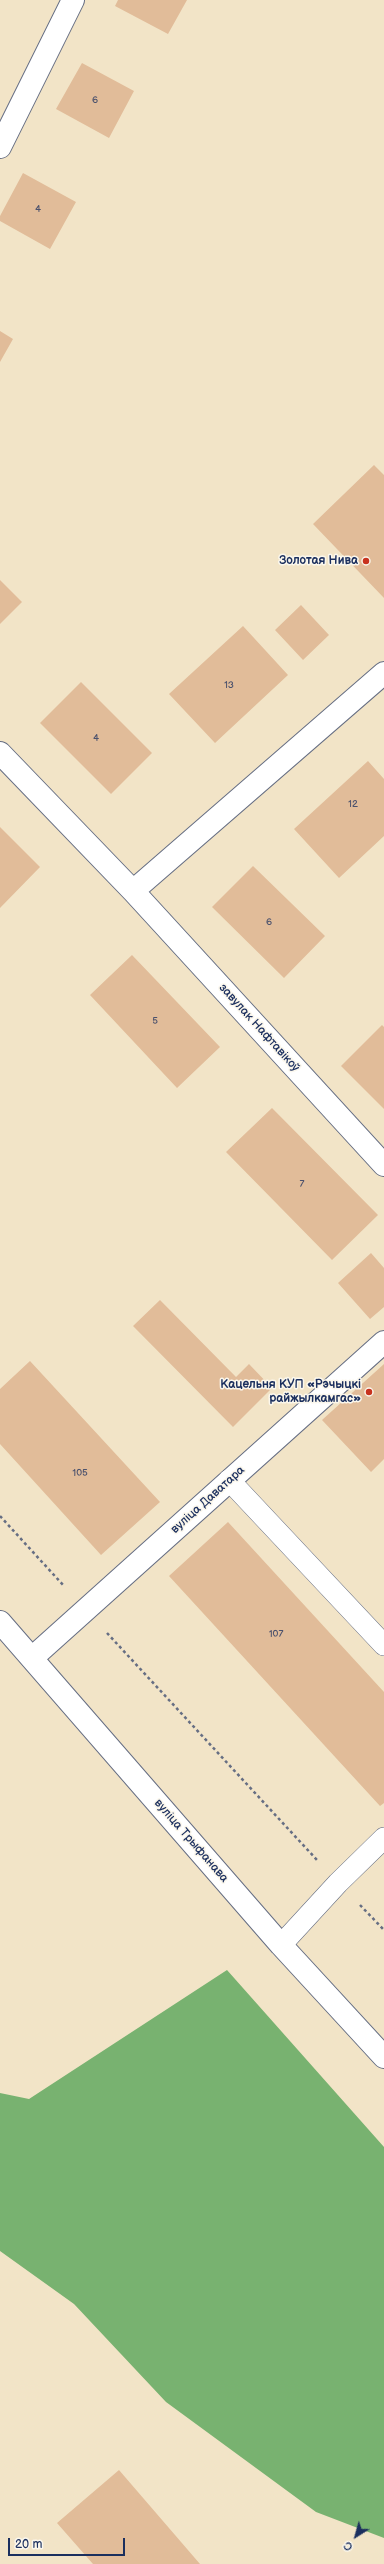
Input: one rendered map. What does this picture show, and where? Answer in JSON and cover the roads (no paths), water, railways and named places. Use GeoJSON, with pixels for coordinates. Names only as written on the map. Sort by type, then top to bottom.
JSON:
{"type":"FeatureCollection","features":[{"type":"Feature","properties":{"kind":"street"},"geometry":{"type":"LineString","coordinates":[[0,146],[73,0]]}},
{"type":"Feature","properties":{"kind":"street"},"geometry":{"type":"LineString","coordinates":[[133,891],[384,673]]}},
{"type":"Feature","properties":{"kind":"street","name":"завулак Нафтавікоў"},"geometry":{"type":"LineString","coordinates":[[0,753],[133,891],[384,1165]]}},
{"type":"Feature","properties":{"kind":"street","name":"вуліца Даватара"},"geometry":{"type":"LineString","coordinates":[[32,1658],[384,1342]]}},
{"type":"Feature","properties":{"kind":"street","name":"вуліца Трыфанава"},"geometry":{"type":"LineString","coordinates":[[0,1622],[281,1945],[384,2057]]}},
{"type":"Feature","properties":{"kind":"lane"},"geometry":{"type":"LineString","coordinates":[[229,1480],[384,1645]]}},
{"type":"Feature","properties":{"kind":"lane"},"geometry":{"type":"LineString","coordinates":[[281,1945],[338,1883],[384,1838]]}},
{"type":"Feature","properties":{"kind":"place","name":"Золотая Нива"},"geometry":{"type":"Point","coordinates":[366,561]}},
{"type":"Feature","properties":{"kind":"place","name":"Кацельня КУП «Рэчыцкі райжылкамгас»"},"geometry":{"type":"Point","coordinates":[369,1392]}}]}
